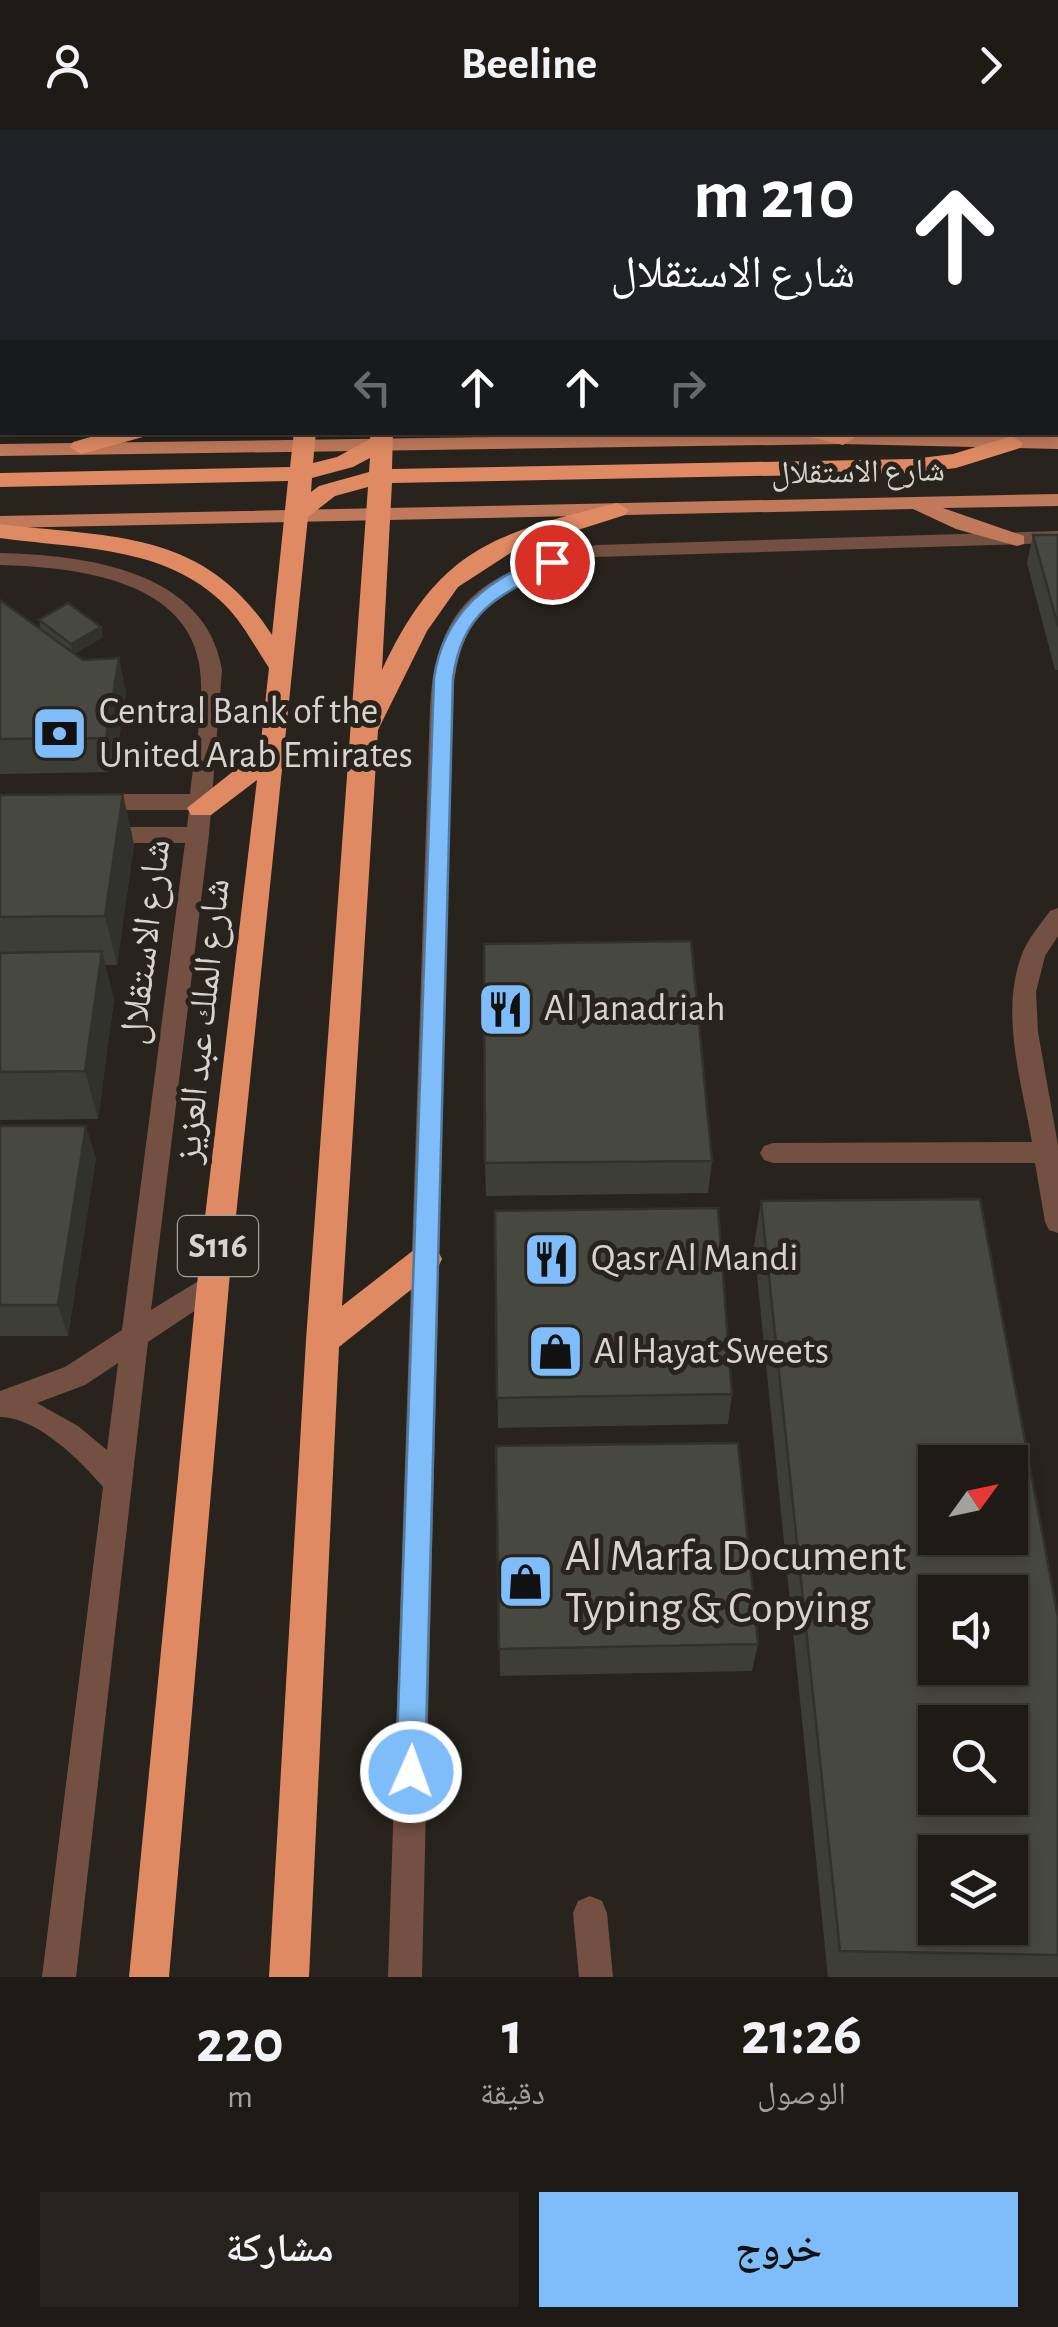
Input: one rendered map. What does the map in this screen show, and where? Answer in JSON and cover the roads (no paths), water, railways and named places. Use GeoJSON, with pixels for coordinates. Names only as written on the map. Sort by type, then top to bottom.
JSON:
{"type":"FeatureCollection","features":[{"type":"Feature","properties":{"kind":"highway"},"geometry":{"type":"LineString","coordinates":[[81,447],[124,435]]}},
{"type":"Feature","properties":{"kind":"highway"},"geometry":{"type":"LineString","coordinates":[[830,435],[843,438]]}},
{"type":"Feature","properties":{"kind":"highway"},"geometry":{"type":"LineString","coordinates":[[0,480],[300,474],[345,462],[382,437]]}},
{"type":"Feature","properties":{"kind":"highway"},"geometry":{"type":"LineString","coordinates":[[289,1977],[323,1340],[382,437]]}},
{"type":"Feature","properties":{"kind":"highway","name":"شارع الملك عبد العزيز"},"geometry":{"type":"LineString","coordinates":[[149,1977],[214,1284],[304,438]]}},
{"type":"Feature","properties":{"kind":"highway"},"geometry":{"type":"LineString","coordinates":[[296,515],[327,492],[362,478],[380,476],[913,466],[956,461],[1012,443]]}},
{"type":"Feature","properties":{"kind":"highway"},"geometry":{"type":"LineString","coordinates":[[363,740],[412,639],[447,584],[468,567],[506,548],[546,531],[617,510]]}},
{"type":"Feature","properties":{"kind":"highway"},"geometry":{"type":"LineString","coordinates":[[0,532],[134,548],[187,565],[237,603],[280,666]]}},
{"type":"Feature","properties":{"kind":"highway"},"geometry":{"type":"LineString","coordinates":[[200,815],[273,754]]}},
{"type":"Feature","properties":{"kind":"highway"},"geometry":{"type":"LineString","coordinates":[[323,1340],[426,1259]]}},
{"type":"Feature","properties":{"kind":"main road","name":"شارع الاستقلال"},"geometry":{"type":"LineString","coordinates":[[0,450],[382,437],[843,438],[1058,443]]}},
{"type":"Feature","properties":{"kind":"main road","name":"شارع الاستقلال"},"geometry":{"type":"LineString","coordinates":[[0,522],[1058,500]]}},
{"type":"Feature","properties":{"kind":"main road"},"geometry":{"type":"LineString","coordinates":[[916,503],[963,525],[1017,540]]}},
{"type":"Feature","properties":{"kind":"street","name":"شارع الاستقلال"},"geometry":{"type":"LineString","coordinates":[[426,1259],[442,692],[447,651],[473,608],[498,586],[532,569],[596,551],[1058,538]]}},
{"type":"Feature","properties":{"kind":"street","name":"شارع الاستقلال"},"geometry":{"type":"LineString","coordinates":[[0,559],[52,560],[112,572],[160,596],[197,630],[208,651],[212,674],[200,815],[117,1482]]}},
{"type":"Feature","properties":{"kind":"street"},"geometry":{"type":"LineString","coordinates":[[73,802],[200,815]]}},
{"type":"Feature","properties":{"kind":"street"},"geometry":{"type":"LineString","coordinates":[[79,835],[200,815]]}},
{"type":"Feature","properties":{"kind":"street"},"geometry":{"type":"LineString","coordinates":[[1058,917],[1033,955],[1024,992],[1026,1032],[1058,1222]]}},
{"type":"Feature","properties":{"kind":"street"},"geometry":{"type":"LineString","coordinates":[[774,1152],[1050,1173]]}},
{"type":"Feature","properties":{"kind":"street"},"geometry":{"type":"LineString","coordinates":[[407,1974],[426,1259]]}},
{"type":"Feature","properties":{"kind":"street"},"geometry":{"type":"LineString","coordinates":[[4,1404],[75,1376],[214,1284]]}},
{"type":"Feature","properties":{"kind":"street"},"geometry":{"type":"LineString","coordinates":[[4,1404],[41,1416],[70,1434],[117,1482],[54,1969]]}},
{"type":"Feature","properties":{"kind":"street"},"geometry":{"type":"LineString","coordinates":[[590,1913],[596,1977]]}},
{"type":"Feature","properties":{"kind":"place","name":"Central Bank of the United Arab Emirates"},"geometry":{"type":"Point","coordinates":[60,734]}},
{"type":"Feature","properties":{"kind":"place","name":"Al Janadriah"},"geometry":{"type":"Point","coordinates":[505,1009]}},
{"type":"Feature","properties":{"kind":"place","name":"Qasr Al Mandi"},"geometry":{"type":"Point","coordinates":[552,1259]}},
{"type":"Feature","properties":{"kind":"place","name":"Al Hayat Sweets"},"geometry":{"type":"Point","coordinates":[555,1352]}},
{"type":"Feature","properties":{"kind":"place","name":"Al Marfa Document Typing & Copying"},"geometry":{"type":"Point","coordinates":[526,1582]}}]}
